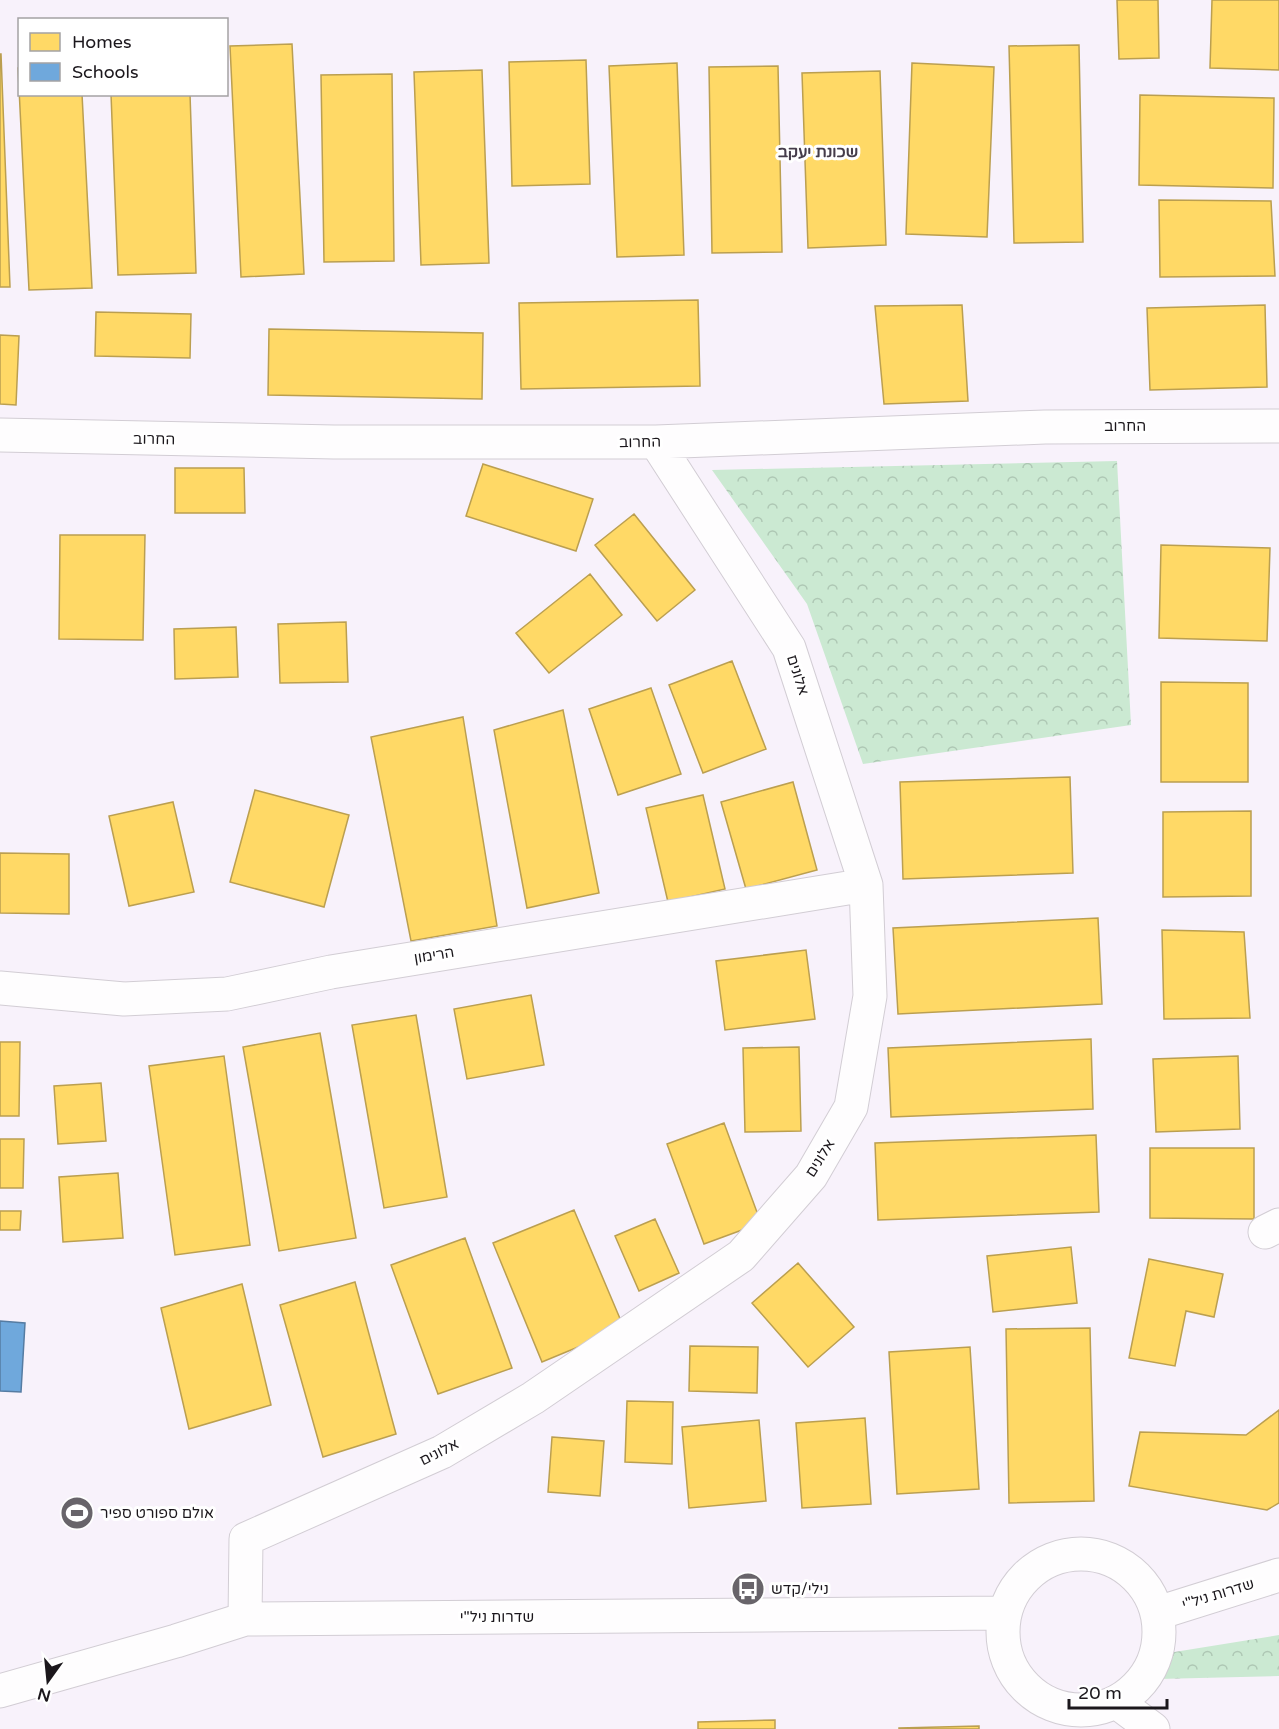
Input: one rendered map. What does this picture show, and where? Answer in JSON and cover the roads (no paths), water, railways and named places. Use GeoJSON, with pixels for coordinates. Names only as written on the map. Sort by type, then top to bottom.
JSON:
{"type":"FeatureCollection","features":[{"type":"Feature","properties":{"kind":"street","name":"החרוב"},"geometry":{"type":"LineString","coordinates":[[0,435],[334,442],[656,442],[1045,427],[1279,426]]}},
{"type":"Feature","properties":{"kind":"street","name":"אלונים"},"geometry":{"type":"LineString","coordinates":[[245,1618],[246,1539],[442,1452],[533,1398],[741,1256],[811,1176],[850,1107],[870,996],[866,885],[789,648],[656,442]]}},
{"type":"Feature","properties":{"kind":"street","name":"הרימון"},"geometry":{"type":"LineString","coordinates":[[0,988],[124,999],[227,994],[331,972],[866,885]]}},
{"type":"Feature","properties":{"kind":"street"},"geometry":{"type":"LineString","coordinates":[[1080,1553],[1106,1557],[1129,1570],[1147,1589],[1158,1613],[1160,1639],[1154,1665],[1139,1687],[1118,1703],[1094,1711],[1067,1710],[1043,1702],[1023,1685],[1008,1664],[1002,1639],[1004,1613],[1014,1589],[1032,1570],[1055,1558],[1080,1553]]}},
{"type":"Feature","properties":{"kind":"street","name":"שדרות ניל\"י"},"geometry":{"type":"LineString","coordinates":[[1158,1613],[1279,1575]]}},
{"type":"Feature","properties":{"kind":"street","name":"שדרות ניל\"י"},"geometry":{"type":"LineString","coordinates":[[0,1691],[176,1641],[245,1618],[1004,1613]]}},
{"type":"Feature","properties":{"kind":"street"},"geometry":{"type":"LineString","coordinates":[[1118,1703],[1153,1729]]}},
{"type":"Feature","properties":{"kind":"place","name":"אולם ספורט ספיר"},"geometry":{"type":"Point","coordinates":[77,1513]}},
{"type":"Feature","properties":{"kind":"place","name":"נילי/קדש"},"geometry":{"type":"Point","coordinates":[748,1589]}},
{"type":"Feature","properties":{"kind":"district","name":"שכונת יעקב"},"geometry":{"type":"Point","coordinates":[818,151]}}]}
